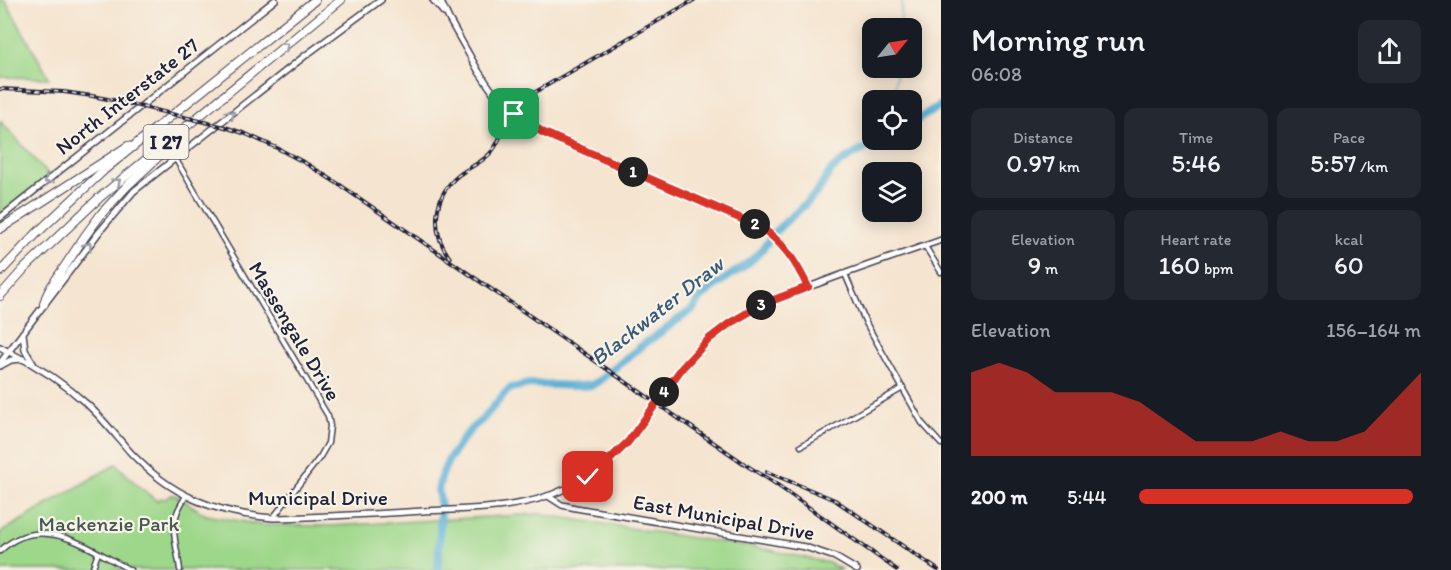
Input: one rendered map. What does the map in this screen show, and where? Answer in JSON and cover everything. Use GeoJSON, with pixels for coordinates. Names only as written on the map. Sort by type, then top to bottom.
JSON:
{"type":"FeatureCollection","features":[{"type":"Feature","properties":{"kind":"highway","name":"I 27"},"geometry":{"type":"LineString","coordinates":[[0,272],[82,190],[145,136],[315,0]]}},
{"type":"Feature","properties":{"kind":"highway","name":"I 27"},"geometry":{"type":"LineString","coordinates":[[0,296],[23,270],[99,198],[342,0]]}},
{"type":"Feature","properties":{"kind":"highway"},"geometry":{"type":"LineString","coordinates":[[44,304],[51,287],[102,213],[127,186],[226,93]]}},
{"type":"Feature","properties":{"kind":"highway"},"geometry":{"type":"LineString","coordinates":[[0,229],[145,136]]}},
{"type":"Feature","properties":{"kind":"street","name":"North Interstate 27"},"geometry":{"type":"LineString","coordinates":[[0,218],[275,0]]}},
{"type":"Feature","properties":{"kind":"street"},"geometry":{"type":"LineString","coordinates":[[0,365],[100,231],[134,192],[306,55],[381,0]]}},
{"type":"Feature","properties":{"kind":"street"},"geometry":{"type":"LineString","coordinates":[[433,0],[449,19]]}},
{"type":"Feature","properties":{"kind":"street"},"geometry":{"type":"LineString","coordinates":[[440,0],[487,85],[503,105],[520,119],[558,139],[758,226],[783,246],[808,287]]}},
{"type":"Feature","properties":{"kind":"street","name":"Massengale Drive"},"geometry":{"type":"LineString","coordinates":[[175,158],[328,417],[330,426],[328,443],[320,457],[273,518]]}},
{"type":"Feature","properties":{"kind":"street","name":"Municipal Drive"},"geometry":{"type":"LineString","coordinates":[[0,347],[34,365],[70,389],[152,473],[186,496],[222,510],[273,518],[513,506],[566,489],[588,477],[607,462],[636,431],[682,368],[700,348],[730,323],[763,304],[941,240]]}},
{"type":"Feature","properties":{"kind":"street"},"geometry":{"type":"LineString","coordinates":[[926,246],[941,272]]}},
{"type":"Feature","properties":{"kind":"street"},"geometry":{"type":"LineString","coordinates":[[845,273],[866,323],[922,423],[941,444]]}},
{"type":"Feature","properties":{"kind":"street"},"geometry":{"type":"LineString","coordinates":[[23,332],[25,350],[34,365]]}},
{"type":"Feature","properties":{"kind":"street"},"geometry":{"type":"LineString","coordinates":[[0,365],[11,360],[23,359]]}},
{"type":"Feature","properties":{"kind":"street"},"geometry":{"type":"LineString","coordinates":[[801,446],[903,388]]}},
{"type":"Feature","properties":{"kind":"street"},"geometry":{"type":"LineString","coordinates":[[180,570],[174,526],[177,511],[186,496]]}},
{"type":"Feature","properties":{"kind":"street","name":"East Municipal Drive"},"geometry":{"type":"LineString","coordinates":[[548,496],[569,507],[805,547],[835,557],[858,570]]}},
{"type":"Feature","properties":{"kind":"street"},"geometry":{"type":"LineString","coordinates":[[0,551],[20,538],[45,533],[66,538],[130,570]]}},
{"type":"Feature","properties":{"kind":"street"},"geometry":{"type":"LineString","coordinates":[[92,570],[98,553]]}},
{"type":"Feature","properties":{"kind":"green space"},"geometry":{"type":"Polygon","coordinates":[[[0,0],[5,0],[49,78],[0,77],[0,0]]]}},
{"type":"Feature","properties":{"kind":"green space"},"geometry":{"type":"Polygon","coordinates":[[[0,121],[49,175],[0,214],[0,121]]]}},
{"type":"Feature","properties":{"kind":"green space","name":"Mackenzie Park"},"geometry":{"type":"Polygon","coordinates":[[[116,464],[157,501],[160,498],[165,499],[175,495],[206,515],[262,525],[330,526],[540,514],[770,550],[829,563],[842,570],[0,570],[0,533],[116,464]]]}},
{"type":"Feature","properties":{"kind":"waterway"},"geometry":{"type":"LineString","coordinates":[[901,18],[902,0]]}},
{"type":"Feature","properties":{"kind":"waterway"},"geometry":{"type":"LineString","coordinates":[[894,90],[896,78]]}},
{"type":"Feature","properties":{"kind":"waterway","name":"Blackwater Draw"},"geometry":{"type":"LineString","coordinates":[[922,117],[941,105]]}},
{"type":"Feature","properties":{"kind":"waterway","name":"Blackwater Draw"},"geometry":{"type":"LineString","coordinates":[[774,233],[813,197],[834,168],[863,150]]}},
{"type":"Feature","properties":{"kind":"waterway","name":"Blackwater Draw"},"geometry":{"type":"LineString","coordinates":[[438,570],[441,507],[438,490],[441,477],[449,459],[462,440],[505,393],[511,388],[529,384],[592,385],[693,309],[706,293],[747,264],[770,239]]}},
{"type":"Feature","properties":{"kind":"railway"},"geometry":{"type":"LineString","coordinates":[[450,258],[439,237],[437,226],[439,203],[450,183],[493,150],[506,120],[520,101],[694,0]]}},
{"type":"Feature","properties":{"kind":"railway"},"geometry":{"type":"LineString","coordinates":[[0,89],[64,92],[92,96],[225,127],[246,134],[307,164],[773,482],[897,570]]}},
{"type":"Feature","properties":{"kind":"railway"},"geometry":{"type":"LineString","coordinates":[[767,472],[835,500],[938,570]]}},
{"type":"Feature","properties":{"kind":"route"},"geometry":{"type":"LineString","coordinates":[[514,114],[544,133],[758,226],[783,246],[808,287],[763,304],[730,323],[709,339],[682,368],[628,442],[588,477]]}}]}
